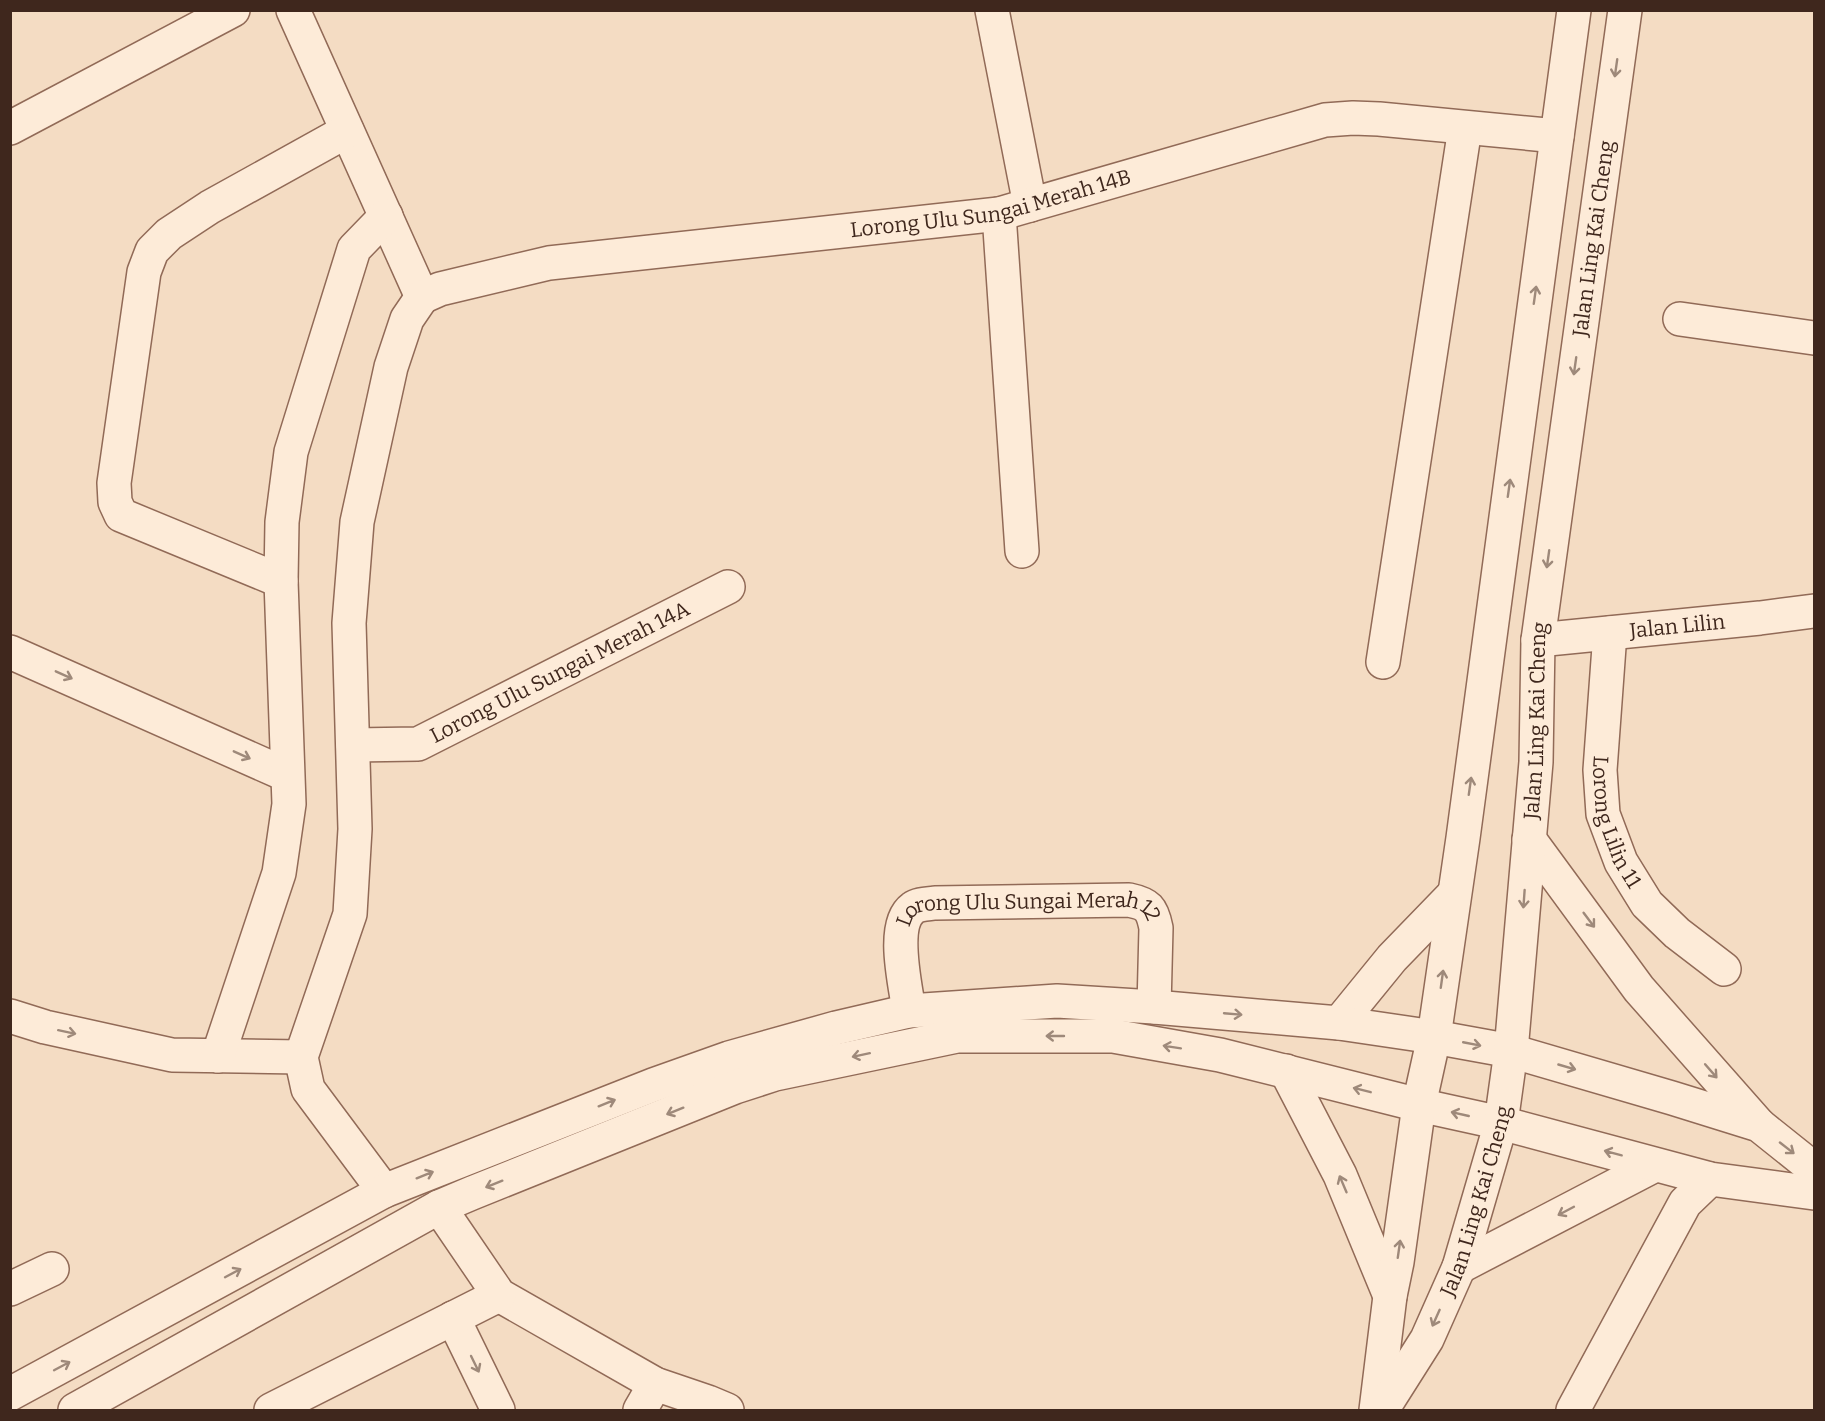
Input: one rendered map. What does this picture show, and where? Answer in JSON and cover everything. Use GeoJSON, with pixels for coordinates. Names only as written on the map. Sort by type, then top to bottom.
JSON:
{"type":"FeatureCollection","features":[{"type":"Feature","properties":{"kind":"street"},"geometry":{"type":"LineString","coordinates":[[10,128],[233,10]]}},
{"type":"Feature","properties":{"kind":"street"},"geometry":{"type":"LineString","coordinates":[[293,10],[422,297],[407,319],[392,368],[357,522],[349,623],[355,829],[350,914],[301,1058],[308,1089],[384,1191]]}},
{"type":"Feature","properties":{"kind":"street"},"geometry":{"type":"LineString","coordinates":[[993,10],[1030,205]]}},
{"type":"Feature","properties":{"kind":"street"},"geometry":{"type":"LineString","coordinates":[[1376,1410],[1390,1296],[1397,1262],[1419,1105],[1434,1037],[1463,838],[1574,10]]}},
{"type":"Feature","properties":{"kind":"street","name":"Jalan Ling Kai Cheng"},"geometry":{"type":"LineString","coordinates":[[1382,1410],[1427,1339],[1459,1267],[1501,1123],[1511,1051],[1536,762],[1538,640],[1624,10]]}},
{"type":"Feature","properties":{"kind":"street","name":"Lorong Ulu Sungai Merah 14B"},"geometry":{"type":"LineString","coordinates":[[422,297],[440,289],[549,263],[999,214],[1325,120],[1378,119],[1557,136]]}},
{"type":"Feature","properties":{"kind":"street"},"geometry":{"type":"LineString","coordinates":[[1383,662],[1465,128]]}},
{"type":"Feature","properties":{"kind":"street"},"geometry":{"type":"LineString","coordinates":[[280,581],[121,515],[115,502],[114,483],[144,272],[152,252],[169,234],[210,207],[347,131]]}},
{"type":"Feature","properties":{"kind":"street"},"geometry":{"type":"LineString","coordinates":[[999,214],[1022,551]]}},
{"type":"Feature","properties":{"kind":"street"},"geometry":{"type":"LineString","coordinates":[[218,1056],[279,873],[289,804],[280,581],[282,522],[291,452],[354,249],[386,216]]}},
{"type":"Feature","properties":{"kind":"street"},"geometry":{"type":"LineString","coordinates":[[1680,320],[1815,338]]}},
{"type":"Feature","properties":{"kind":"street","name":"Lorong Ulu Sungai Merah 14A"},"geometry":{"type":"LineString","coordinates":[[353,745],[418,744],[728,587]]}},
{"type":"Feature","properties":{"kind":"street","name":"Jalan Lilin"},"geometry":{"type":"LineString","coordinates":[[1538,640],[1815,611]]}},
{"type":"Feature","properties":{"kind":"street","name":"Lorong Lilin 11"},"geometry":{"type":"LineString","coordinates":[[1610,633],[1600,770],[1603,814],[1621,862],[1647,904],[1677,933],[1724,969]]}},
{"type":"Feature","properties":{"kind":"street"},"geometry":{"type":"LineString","coordinates":[[10,652],[287,775]]}},
{"type":"Feature","properties":{"kind":"street"},"geometry":{"type":"LineString","coordinates":[[1529,839],[1639,989],[1759,1125],[1815,1169]]}},
{"type":"Feature","properties":{"kind":"street"},"geometry":{"type":"LineString","coordinates":[[1339,1023],[1392,958],[1454,894]]}},
{"type":"Feature","properties":{"kind":"street","name":"Lorong Ulu Sungai Merah 12"},"geometry":{"type":"LineString","coordinates":[[909,1011],[901,946],[902,925],[906,915],[914,907],[935,903],[1129,900],[1140,903],[1149,908],[1154,917],[1154,1007]]}},
{"type":"Feature","properties":{"kind":"street"},"geometry":{"type":"LineString","coordinates":[[10,1394],[384,1191],[653,1085],[729,1058],[836,1028],[909,1011],[1057,1002],[1154,1007],[1339,1023],[1511,1051],[1759,1125]]}},
{"type":"Feature","properties":{"kind":"street"},"geometry":{"type":"LineString","coordinates":[[10,1016],[45,1027],[172,1055],[301,1058]]}},
{"type":"Feature","properties":{"kind":"street"},"geometry":{"type":"LineString","coordinates":[[75,1410],[439,1207],[745,1084],[786,1072],[957,1036],[1113,1036],[1220,1055],[1501,1123],[1710,1179],[1815,1193]]}},
{"type":"Feature","properties":{"kind":"street"},"geometry":{"type":"LineString","coordinates":[[1286,1071],[1340,1175],[1390,1296]]}},
{"type":"Feature","properties":{"kind":"street"},"geometry":{"type":"LineString","coordinates":[[1459,1267],[1655,1165]]}},
{"type":"Feature","properties":{"kind":"street"},"geometry":{"type":"LineString","coordinates":[[1573,1410],[1685,1203],[1710,1179]]}},
{"type":"Feature","properties":{"kind":"street"},"geometry":{"type":"LineString","coordinates":[[439,1207],[499,1295],[648,1397],[708,1402],[726,1410]]}},
{"type":"Feature","properties":{"kind":"street"},"geometry":{"type":"LineString","coordinates":[[10,1289],[52,1269]]}},
{"type":"Feature","properties":{"kind":"street"},"geometry":{"type":"LineString","coordinates":[[271,1410],[499,1295]]}},
{"type":"Feature","properties":{"kind":"street"},"geometry":{"type":"LineString","coordinates":[[453,1318],[498,1410]]}}]}
